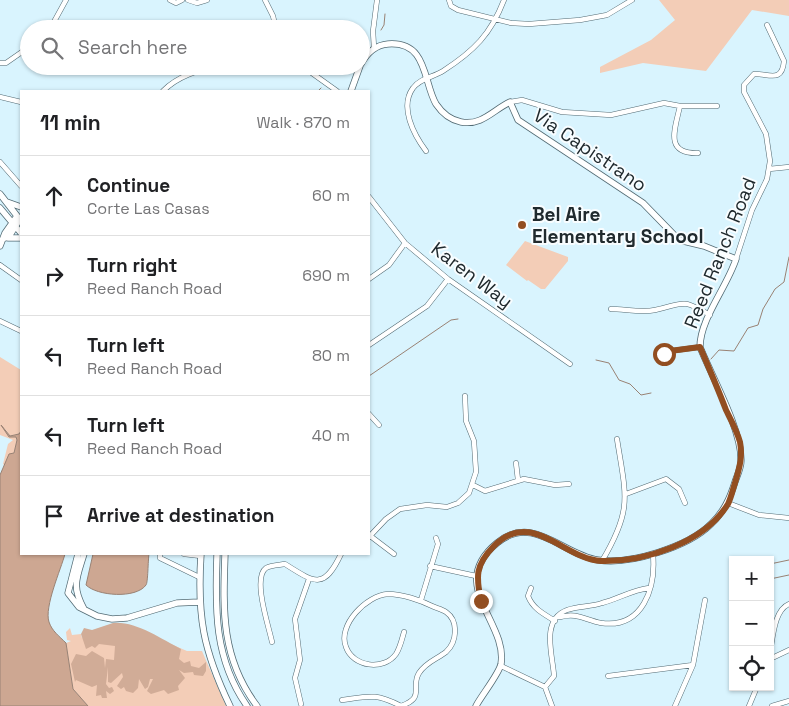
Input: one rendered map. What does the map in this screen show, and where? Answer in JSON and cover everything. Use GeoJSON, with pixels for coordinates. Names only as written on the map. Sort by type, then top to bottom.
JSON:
{"type":"FeatureCollection","features":[{"type":"Feature","properties":{"kind":"street"},"geometry":{"type":"LineString","coordinates":[[55,20],[66,0]]}},
{"type":"Feature","properties":{"kind":"street"},"geometry":{"type":"LineString","coordinates":[[170,0],[176,3],[182,0]]}},
{"type":"Feature","properties":{"kind":"street"},"geometry":{"type":"LineString","coordinates":[[188,0],[197,3],[207,0]]}},
{"type":"Feature","properties":{"kind":"street"},"geometry":{"type":"LineString","coordinates":[[265,0],[274,20]]}},
{"type":"Feature","properties":{"kind":"street"},"geometry":{"type":"LineString","coordinates":[[374,48],[372,31],[377,0]]}},
{"type":"Feature","properties":{"kind":"street"},"geometry":{"type":"LineString","coordinates":[[449,0],[451,6],[458,10],[520,24],[580,20],[607,15],[632,0]]}},
{"type":"Feature","properties":{"kind":"street"},"geometry":{"type":"LineString","coordinates":[[426,151],[416,138],[407,104],[413,88],[442,71],[483,39],[497,19],[504,0]]}},
{"type":"Feature","properties":{"kind":"street","name":"Reed Ranch Road"},"geometry":{"type":"LineString","coordinates":[[476,576],[484,556],[497,542],[506,537],[527,532],[545,536],[578,556],[602,561],[653,554],[696,535],[711,524],[728,503],[741,462],[740,442],[700,347],[702,330],[728,281],[752,210],[767,179],[770,154],[768,140],[743,88],[746,81],[754,74],[774,76],[782,70],[784,61],[767,25]]}},
{"type":"Feature","properties":{"kind":"street"},"geometry":{"type":"LineString","coordinates":[[370,53],[374,48],[391,44],[411,50],[420,60],[438,107],[450,118],[459,122],[468,123],[485,118],[510,102],[522,100],[562,112],[611,115],[664,102],[680,106],[717,106]]}},
{"type":"Feature","properties":{"kind":"street"},"geometry":{"type":"LineString","coordinates":[[0,63],[6,62],[20,53]]}},
{"type":"Feature","properties":{"kind":"street"},"geometry":{"type":"LineString","coordinates":[[163,90],[175,80],[186,75]]}},
{"type":"Feature","properties":{"kind":"street"},"geometry":{"type":"LineString","coordinates":[[315,75],[336,90]]}},
{"type":"Feature","properties":{"kind":"street"},"geometry":{"type":"LineString","coordinates":[[351,90],[357,75]]}},
{"type":"Feature","properties":{"kind":"street"},"geometry":{"type":"LineString","coordinates":[[0,97],[20,102]]}},
{"type":"Feature","properties":{"kind":"street","name":"Via Capistrano"},"geometry":{"type":"LineString","coordinates":[[510,102],[518,120],[644,203],[673,236],[684,242],[704,246],[736,260]]}},
{"type":"Feature","properties":{"kind":"street"},"geometry":{"type":"LineString","coordinates":[[680,106],[673,137],[677,147],[686,153],[698,153]]}},
{"type":"Feature","properties":{"kind":"street"},"geometry":{"type":"LineString","coordinates":[[0,162],[20,185]]}},
{"type":"Feature","properties":{"kind":"street"},"geometry":{"type":"LineString","coordinates":[[769,169],[789,167]]}},
{"type":"Feature","properties":{"kind":"street"},"geometry":{"type":"LineString","coordinates":[[0,194],[20,219],[3,237]]}},
{"type":"Feature","properties":{"kind":"street","name":"Karen Way"},"geometry":{"type":"LineString","coordinates":[[370,198],[405,243],[448,279],[570,364]]}},
{"type":"Feature","properties":{"kind":"street"},"geometry":{"type":"LineString","coordinates":[[4,200],[20,208]]}},
{"type":"Feature","properties":{"kind":"street"},"geometry":{"type":"LineString","coordinates":[[0,208],[20,232]]}},
{"type":"Feature","properties":{"kind":"street"},"geometry":{"type":"LineString","coordinates":[[0,208],[5,219],[0,246]]}},
{"type":"Feature","properties":{"kind":"street"},"geometry":{"type":"LineString","coordinates":[[3,237],[20,238]]}},
{"type":"Feature","properties":{"kind":"street"},"geometry":{"type":"LineString","coordinates":[[370,278],[389,265],[405,243]]}},
{"type":"Feature","properties":{"kind":"street"},"geometry":{"type":"LineString","coordinates":[[0,265],[20,279]]}},
{"type":"Feature","properties":{"kind":"street"},"geometry":{"type":"LineString","coordinates":[[370,344],[427,306],[448,279]]}},
{"type":"Feature","properties":{"kind":"street"},"geometry":{"type":"LineString","coordinates":[[611,308],[653,310],[672,304],[688,303],[710,315]]}},
{"type":"Feature","properties":{"kind":"street"},"geometry":{"type":"LineString","coordinates":[[0,321],[20,331]]}},
{"type":"Feature","properties":{"kind":"street"},"geometry":{"type":"LineString","coordinates":[[664,354],[670,351],[700,347]]}},
{"type":"Feature","properties":{"kind":"street"},"geometry":{"type":"LineString","coordinates":[[370,535],[386,519],[400,510],[427,505],[447,507],[458,503],[469,493],[476,472],[474,441],[466,421],[465,396]]}},
{"type":"Feature","properties":{"kind":"street"},"geometry":{"type":"LineString","coordinates":[[370,415],[378,425]]}},
{"type":"Feature","properties":{"kind":"street"},"geometry":{"type":"LineString","coordinates":[[602,561],[621,525],[626,494],[617,439]]}},
{"type":"Feature","properties":{"kind":"street"},"geometry":{"type":"LineString","coordinates":[[516,463],[518,480]]}},
{"type":"Feature","properties":{"kind":"street"},"geometry":{"type":"LineString","coordinates":[[473,485],[485,491],[518,480],[531,479],[555,485],[569,484]]}},
{"type":"Feature","properties":{"kind":"street"},"geometry":{"type":"LineString","coordinates":[[626,494],[666,479],[680,489],[685,503]]}},
{"type":"Feature","properties":{"kind":"street"},"geometry":{"type":"LineString","coordinates":[[728,503],[759,516],[789,518]]}},
{"type":"Feature","properties":{"kind":"street"},"geometry":{"type":"LineString","coordinates":[[370,537],[394,554]]}},
{"type":"Feature","properties":{"kind":"street"},"geometry":{"type":"LineString","coordinates":[[421,600],[438,544],[436,538]]}},
{"type":"Feature","properties":{"kind":"street"},"geometry":{"type":"LineString","coordinates":[[531,588],[528,596],[538,611],[556,620],[572,614],[601,623],[624,621],[641,610],[654,570],[653,554]]}},
{"type":"Feature","properties":{"kind":"street"},"geometry":{"type":"LineString","coordinates":[[78,555],[68,590],[77,605],[101,617],[115,619],[177,603],[199,602]]}},
{"type":"Feature","properties":{"kind":"street"},"geometry":{"type":"LineString","coordinates":[[84,555],[76,589],[84,609]]}},
{"type":"Feature","properties":{"kind":"street"},"geometry":{"type":"LineString","coordinates":[[160,555],[160,558],[199,577]]}},
{"type":"Feature","properties":{"kind":"street"},"geometry":{"type":"LineString","coordinates":[[201,555],[199,602],[207,649],[230,706]]}},
{"type":"Feature","properties":{"kind":"street"},"geometry":{"type":"LineString","coordinates":[[216,555],[215,612],[218,638],[228,672],[247,706]]}},
{"type":"Feature","properties":{"kind":"street"},"geometry":{"type":"LineString","coordinates":[[225,555],[224,615],[227,641],[238,674],[258,706]]}},
{"type":"Feature","properties":{"kind":"street"},"geometry":{"type":"LineString","coordinates":[[272,642],[259,585],[261,573],[266,568],[285,564],[309,579],[322,579],[332,573],[341,555]]}},
{"type":"Feature","properties":{"kind":"street"},"geometry":{"type":"LineString","coordinates":[[430,566],[476,576],[481,601],[501,649],[501,666],[476,706]]}},
{"type":"Feature","properties":{"kind":"street"},"geometry":{"type":"LineString","coordinates":[[301,704],[295,681],[300,660],[295,618],[309,579]]}},
{"type":"Feature","properties":{"kind":"street"},"geometry":{"type":"LineString","coordinates":[[545,687],[554,676],[548,647],[556,620],[568,610],[603,603],[634,590],[649,588]]}},
{"type":"Feature","properties":{"kind":"street"},"geometry":{"type":"LineString","coordinates":[[342,700],[381,696],[401,706],[412,702],[416,695],[418,674],[431,660],[446,652],[454,640],[454,623],[447,613],[421,600],[387,594],[363,604],[349,622],[344,637],[346,648],[353,658],[369,666],[385,662],[396,654],[404,632]]}},
{"type":"Feature","properties":{"kind":"street"},"geometry":{"type":"LineString","coordinates":[[675,706],[693,665],[705,600]]}},
{"type":"Feature","properties":{"kind":"street"},"geometry":{"type":"LineString","coordinates":[[771,646],[778,614],[784,606],[789,604]]}},
{"type":"Feature","properties":{"kind":"street"},"geometry":{"type":"LineString","coordinates":[[774,657],[789,650]]}},
{"type":"Feature","properties":{"kind":"street"},"geometry":{"type":"LineString","coordinates":[[608,676],[693,665]]}},
{"type":"Feature","properties":{"kind":"street"},"geometry":{"type":"LineString","coordinates":[[501,666],[545,687],[552,706]]}},
{"type":"Feature","properties":{"kind":"street"},"geometry":{"type":"LineString","coordinates":[[749,706],[755,691]]}},
{"type":"Feature","properties":{"kind":"street"},"geometry":{"type":"LineString","coordinates":[[772,706],[789,701]]}},
{"type":"Feature","properties":{"kind":"shaded area"},"geometry":{"type":"Polygon","coordinates":[[[659,0],[789,0],[789,16],[752,10],[706,71],[643,63],[600,73],[600,67],[651,40],[675,20],[659,0]]]}},
{"type":"Feature","properties":{"kind":"shaded area"},"geometry":{"type":"Polygon","coordinates":[[[525,241],[568,257],[568,261],[545,289],[541,289],[527,281],[506,265],[525,241]]]}},
{"type":"Feature","properties":{"kind":"shaded area"},"geometry":{"type":"Polygon","coordinates":[[[0,357],[20,369],[20,432],[10,436],[4,428],[9,437],[16,437],[17,440],[14,453],[9,455],[5,466],[3,464],[8,444],[13,440],[0,435],[0,357]]]}},
{"type":"Feature","properties":{"kind":"shaded area"},"geometry":{"type":"Polygon","coordinates":[[[1,425],[10,436],[20,432],[20,555],[65,555],[51,598],[48,615],[49,622],[54,631],[66,643],[73,689],[88,706],[0,706],[0,475],[9,454],[14,453],[17,440],[16,437],[9,437],[1,425]]]}},
{"type":"Feature","properties":{"kind":"shaded area"},"geometry":{"type":"Polygon","coordinates":[[[93,555],[149,555],[146,585],[141,589],[126,594],[107,594],[91,589],[86,585],[93,555]]]}},
{"type":"Feature","properties":{"kind":"shaded area"},"geometry":{"type":"Polygon","coordinates":[[[113,623],[131,625],[157,636],[181,649],[179,659],[184,663],[190,661],[191,666],[199,668],[206,662],[206,671],[203,676],[194,675],[193,672],[184,673],[179,670],[185,678],[178,686],[179,690],[168,694],[164,690],[151,694],[147,691],[153,679],[150,679],[148,687],[145,689],[139,679],[138,688],[133,693],[126,691],[124,687],[121,689],[117,686],[123,677],[122,673],[111,683],[108,682],[108,667],[106,684],[109,688],[112,687],[114,691],[110,694],[106,691],[107,698],[102,698],[101,695],[96,696],[97,685],[92,687],[76,680],[75,682],[71,664],[76,654],[86,656],[92,651],[104,658],[105,668],[106,659],[114,660],[115,646],[99,644],[95,648],[92,646],[86,649],[81,634],[84,628],[92,630],[113,623]]]}},
{"type":"Feature","properties":{"kind":"shaded area"},"geometry":{"type":"Polygon","coordinates":[[[124,624],[187,651],[202,651],[226,706],[88,706],[73,689],[66,643],[71,641],[67,640],[66,632],[70,628],[72,635],[81,634],[82,638],[124,624]]]}},
{"type":"Feature","properties":{"kind":"waterway"},"geometry":{"type":"LineString","coordinates":[[381,30],[384,25],[385,14]]}},
{"type":"Feature","properties":{"kind":"waterway"},"geometry":{"type":"LineString","coordinates":[[711,359],[719,350],[734,351],[748,328],[758,325],[763,309],[775,289],[784,282],[789,257]]}},
{"type":"Feature","properties":{"kind":"waterway"},"geometry":{"type":"LineString","coordinates":[[370,375],[451,320],[458,319]]}},
{"type":"Feature","properties":{"kind":"waterway"},"geometry":{"type":"LineString","coordinates":[[596,360],[609,363],[619,380],[630,384],[641,395],[651,393]]}},
{"type":"Feature","properties":{"kind":"waterway"},"geometry":{"type":"LineString","coordinates":[[774,563],[789,560]]}},
{"type":"Feature","properties":{"kind":"waterway"},"geometry":{"type":"LineString","coordinates":[[774,578],[789,575]]}},
{"type":"Feature","properties":{"kind":"place","name":"Bel Aire Elementary School"},"geometry":{"type":"Point","coordinates":[522,225]}},
{"type":"Feature","properties":{"kind":"route"},"geometry":{"type":"LineString","coordinates":[[481,601],[476,576],[484,556],[497,542],[506,537],[527,532],[536,533],[556,542],[578,556],[601,561],[633,558],[653,554],[680,544],[696,535],[711,524],[728,503],[741,462],[740,442],[700,347],[670,351],[664,354]]}}]}
